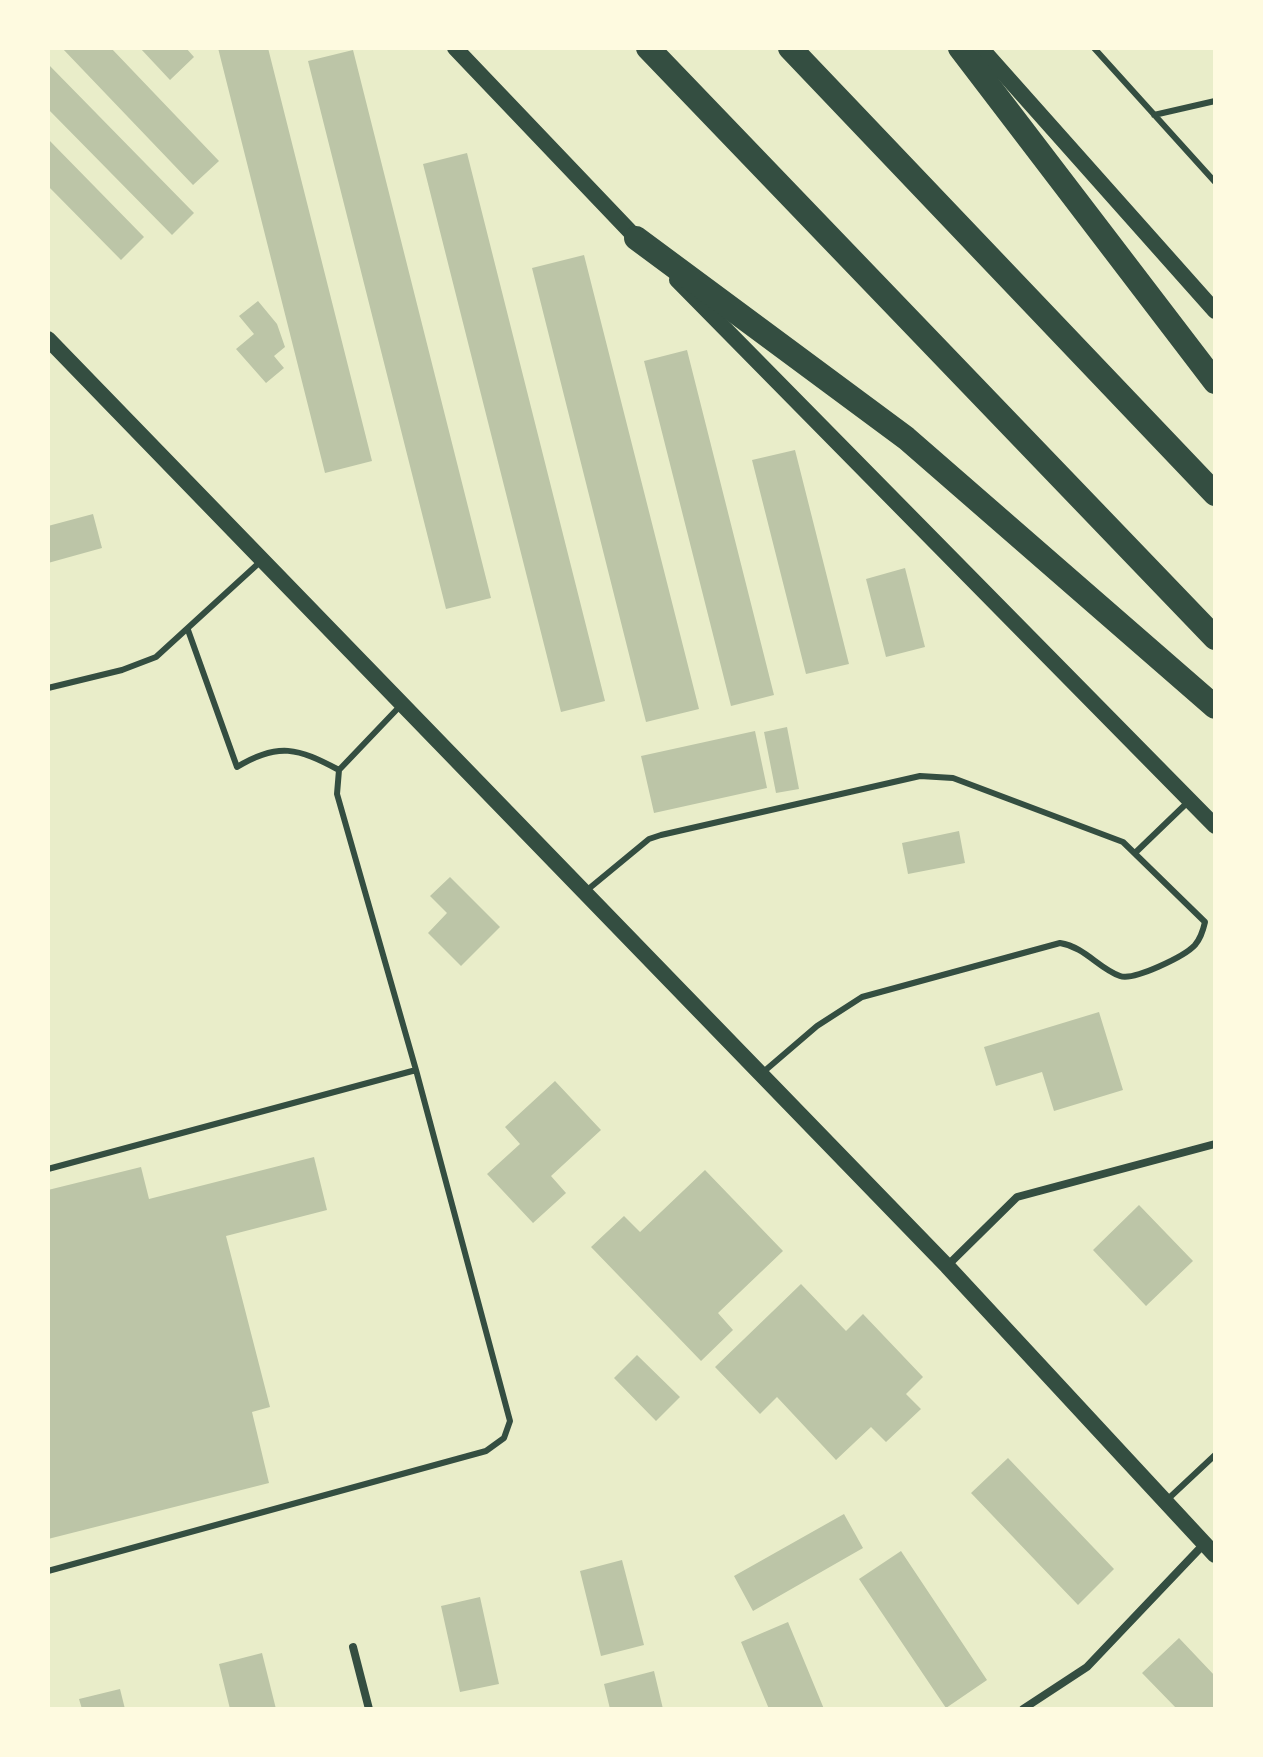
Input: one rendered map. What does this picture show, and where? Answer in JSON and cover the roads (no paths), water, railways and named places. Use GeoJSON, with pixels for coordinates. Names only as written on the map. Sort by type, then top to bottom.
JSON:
{"type":"FeatureCollection","features":[{"type":"Feature","properties":{"kind":"highway"},"geometry":{"type":"LineString","coordinates":[[648,48],[1215,638]]}},
{"type":"Feature","properties":{"kind":"highway"},"geometry":{"type":"LineString","coordinates":[[790,48],[1215,494]]}},
{"type":"Feature","properties":{"kind":"highway"},"geometry":{"type":"LineString","coordinates":[[960,48],[1215,382]]}},
{"type":"Feature","properties":{"kind":"highway"},"geometry":{"type":"LineString","coordinates":[[636,238],[906,438],[1215,707]]}},
{"type":"Feature","properties":{"kind":"main road"},"geometry":{"type":"LineString","coordinates":[[455,48],[636,238],[1215,826]]}},
{"type":"Feature","properties":{"kind":"main road"},"geometry":{"type":"LineString","coordinates":[[981,48],[1215,311]]}},
{"type":"Feature","properties":{"kind":"main road"},"geometry":{"type":"LineString","coordinates":[[48,339],[947,1266],[1210,1550]]}},
{"type":"Feature","properties":{"kind":"street"},"geometry":{"type":"LineString","coordinates":[[947,1266],[1017,1197],[1215,1144]]}},
{"type":"Feature","properties":{"kind":"street"},"geometry":{"type":"LineString","coordinates":[[1023,1709],[1087,1667],[1210,1550]]}},
{"type":"Feature","properties":{"kind":"street"},"geometry":{"type":"LineString","coordinates":[[353,1647],[369,1709]]}},
{"type":"Feature","properties":{"kind":"lane"},"geometry":{"type":"LineString","coordinates":[[1094,48],[1215,182]]}},
{"type":"Feature","properties":{"kind":"lane"},"geometry":{"type":"LineString","coordinates":[[1154,115],[1215,101]]}},
{"type":"Feature","properties":{"kind":"lane"},"geometry":{"type":"LineString","coordinates":[[48,688],[156,657],[263,559]]}},
{"type":"Feature","properties":{"kind":"lane"},"geometry":{"type":"LineString","coordinates":[[188,630],[237,767],[261,752],[304,751],[339,770]]}},
{"type":"Feature","properties":{"kind":"lane"},"geometry":{"type":"LineString","coordinates":[[48,1571],[486,1451],[504,1438],[510,1421],[416,1070],[337,794],[339,770],[402,703]]}},
{"type":"Feature","properties":{"kind":"lane"},"geometry":{"type":"LineString","coordinates":[[585,892],[649,839],[920,776],[953,778],[1123,842],[1205,922],[1202,934],[1188,952],[1132,978],[1121,976],[1075,945],[1060,943],[862,997],[817,1026],[761,1074]]}},
{"type":"Feature","properties":{"kind":"lane"},"geometry":{"type":"LineString","coordinates":[[1135,853],[1190,800]]}},
{"type":"Feature","properties":{"kind":"lane"},"geometry":{"type":"LineString","coordinates":[[48,1169],[416,1070]]}},
{"type":"Feature","properties":{"kind":"lane"},"geometry":{"type":"LineString","coordinates":[[1165,1501],[1215,1455]]}}]}
